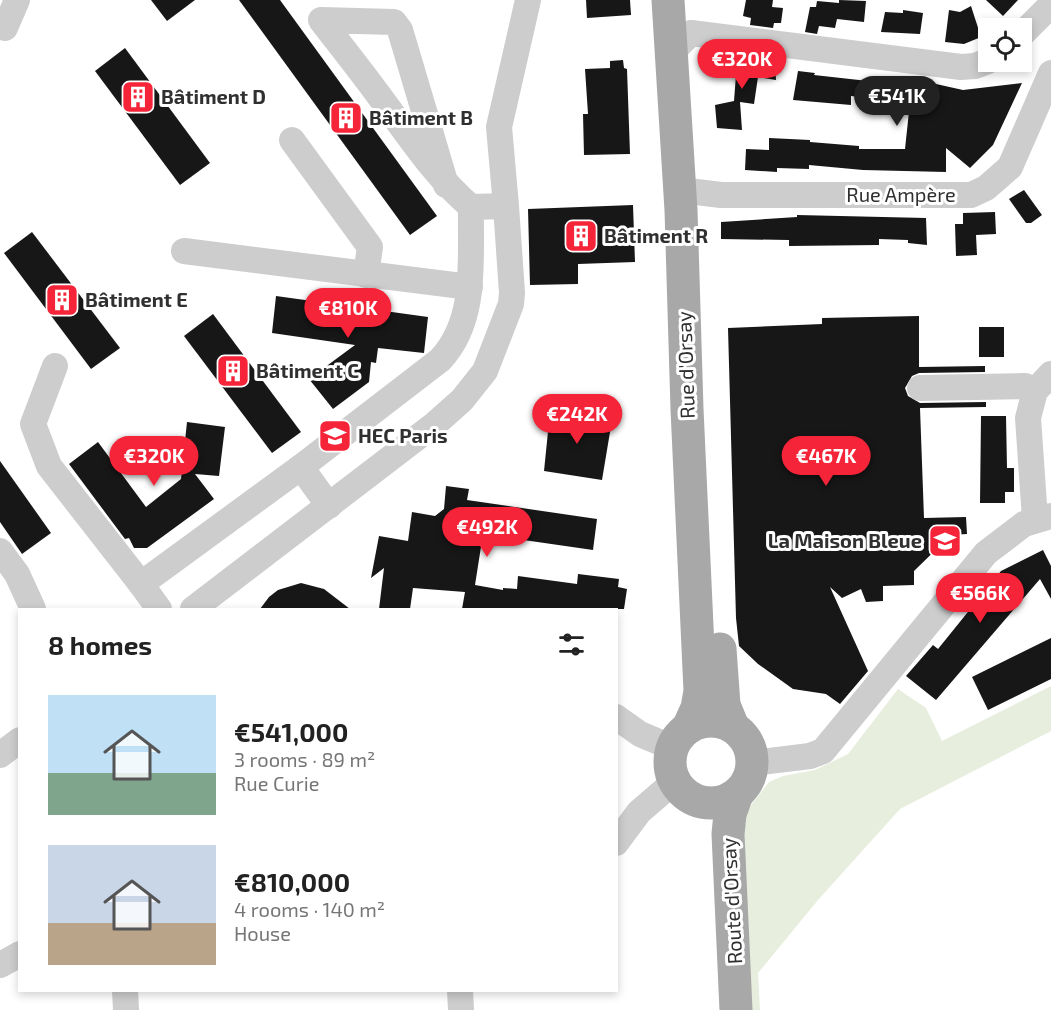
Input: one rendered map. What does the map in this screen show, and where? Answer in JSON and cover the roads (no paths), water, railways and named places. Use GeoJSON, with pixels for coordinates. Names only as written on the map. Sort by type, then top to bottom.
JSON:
{"type":"FeatureCollection","features":[{"type":"Feature","properties":{"kind":"main road","name":"Rue d'Orsay"},"geometry":{"type":"LineString","coordinates":[[668,0],[681,44],[707,407],[722,689],[724,705],[733,727]]}},
{"type":"Feature","properties":{"kind":"main road","name":"Rue d'Orsay"},"geometry":{"type":"LineString","coordinates":[[681,44],[689,0]]}},
{"type":"Feature","properties":{"kind":"main road","name":"Rue d'Orsay"},"geometry":{"type":"LineString","coordinates":[[680,738],[697,708],[700,691],[687,408],[690,191]]}},
{"type":"Feature","properties":{"kind":"main road"},"geometry":{"type":"LineString","coordinates":[[711,721],[733,727],[744,736],[751,749],[753,763],[751,775],[737,794],[727,800],[704,803],[683,790],[670,759],[680,738],[711,721]]}},
{"type":"Feature","properties":{"kind":"main road","name":"Route d'Orsay"},"geometry":{"type":"LineString","coordinates":[[683,790],[703,819],[707,836],[720,1010]]}},
{"type":"Feature","properties":{"kind":"main road","name":"Route d'Orsay"},"geometry":{"type":"LineString","coordinates":[[736,1010],[728,834],[730,814],[737,794]]}},
{"type":"Feature","properties":{"kind":"street"},"geometry":{"type":"LineString","coordinates":[[5,28],[17,0]]}},
{"type":"Feature","properties":{"kind":"street"},"geometry":{"type":"LineString","coordinates":[[205,604],[444,416],[462,400],[484,371],[511,304],[499,127],[528,0]]}},
{"type":"Feature","properties":{"kind":"street"},"geometry":{"type":"LineString","coordinates":[[1032,24],[1051,5]]}},
{"type":"Feature","properties":{"kind":"street"},"geometry":{"type":"LineString","coordinates":[[446,185],[400,30],[394,22],[321,20],[446,185],[471,207],[506,206]]}},
{"type":"Feature","properties":{"kind":"street"},"geometry":{"type":"LineString","coordinates":[[681,44],[961,67],[978,65]]}},
{"type":"Feature","properties":{"kind":"street","name":"Rue Ampère"},"geometry":{"type":"LineString","coordinates":[[690,191],[721,195],[970,195],[986,188],[1010,167],[1051,73]]}},
{"type":"Feature","properties":{"kind":"street"},"geometry":{"type":"LineString","coordinates":[[292,140],[370,247],[366,275]]}},
{"type":"Feature","properties":{"kind":"street"},"geometry":{"type":"LineString","coordinates":[[141,584],[301,467],[444,356],[461,326],[470,287],[471,207]]}},
{"type":"Feature","properties":{"kind":"street"},"geometry":{"type":"LineString","coordinates":[[184,251],[470,287]]}},
{"type":"Feature","properties":{"kind":"street"},"geometry":{"type":"LineString","coordinates":[[444,356],[477,381]]}},
{"type":"Feature","properties":{"kind":"street"},"geometry":{"type":"LineString","coordinates":[[55,366],[33,424],[49,466],[158,608]]}},
{"type":"Feature","properties":{"kind":"street"},"geometry":{"type":"LineString","coordinates":[[920,388],[1025,386],[1043,383]]}},
{"type":"Feature","properties":{"kind":"street"},"geometry":{"type":"LineString","coordinates":[[753,763],[803,757],[823,751],[986,553],[1007,536],[1043,518],[1028,418],[1043,383]]}},
{"type":"Feature","properties":{"kind":"street"},"geometry":{"type":"LineString","coordinates":[[301,467],[329,506]]}},
{"type":"Feature","properties":{"kind":"street"},"geometry":{"type":"LineString","coordinates":[[0,551],[17,574],[33,608]]}},
{"type":"Feature","properties":{"kind":"street"},"geometry":{"type":"LineString","coordinates":[[618,718],[640,734],[680,738]]}},
{"type":"Feature","properties":{"kind":"street"},"geometry":{"type":"LineString","coordinates":[[0,755],[18,742]]}},
{"type":"Feature","properties":{"kind":"street"},"geometry":{"type":"LineString","coordinates":[[618,840],[639,812],[683,790]]}},
{"type":"Feature","properties":{"kind":"street"},"geometry":{"type":"LineString","coordinates":[[125,992],[126,1010]]}},
{"type":"Feature","properties":{"kind":"street"},"geometry":{"type":"LineString","coordinates":[[460,992],[461,1010]]}},
{"type":"Feature","properties":{"kind":"place","name":"Bâtiment D"},"geometry":{"type":"Point","coordinates":[138,97]}},
{"type":"Feature","properties":{"kind":"place","name":"Bâtiment B"},"geometry":{"type":"Point","coordinates":[346,118]}},
{"type":"Feature","properties":{"kind":"place","name":"Bâtiment R"},"geometry":{"type":"Point","coordinates":[581,236]}},
{"type":"Feature","properties":{"kind":"place","name":"Bâtiment E"},"geometry":{"type":"Point","coordinates":[62,300]}},
{"type":"Feature","properties":{"kind":"place","name":"Bâtiment C"},"geometry":{"type":"Point","coordinates":[233,371]}},
{"type":"Feature","properties":{"kind":"place","name":"HEC Paris"},"geometry":{"type":"Point","coordinates":[335,436]}},
{"type":"Feature","properties":{"kind":"place","name":"La Maison Bleue"},"geometry":{"type":"Point","coordinates":[945,541]}}]}
